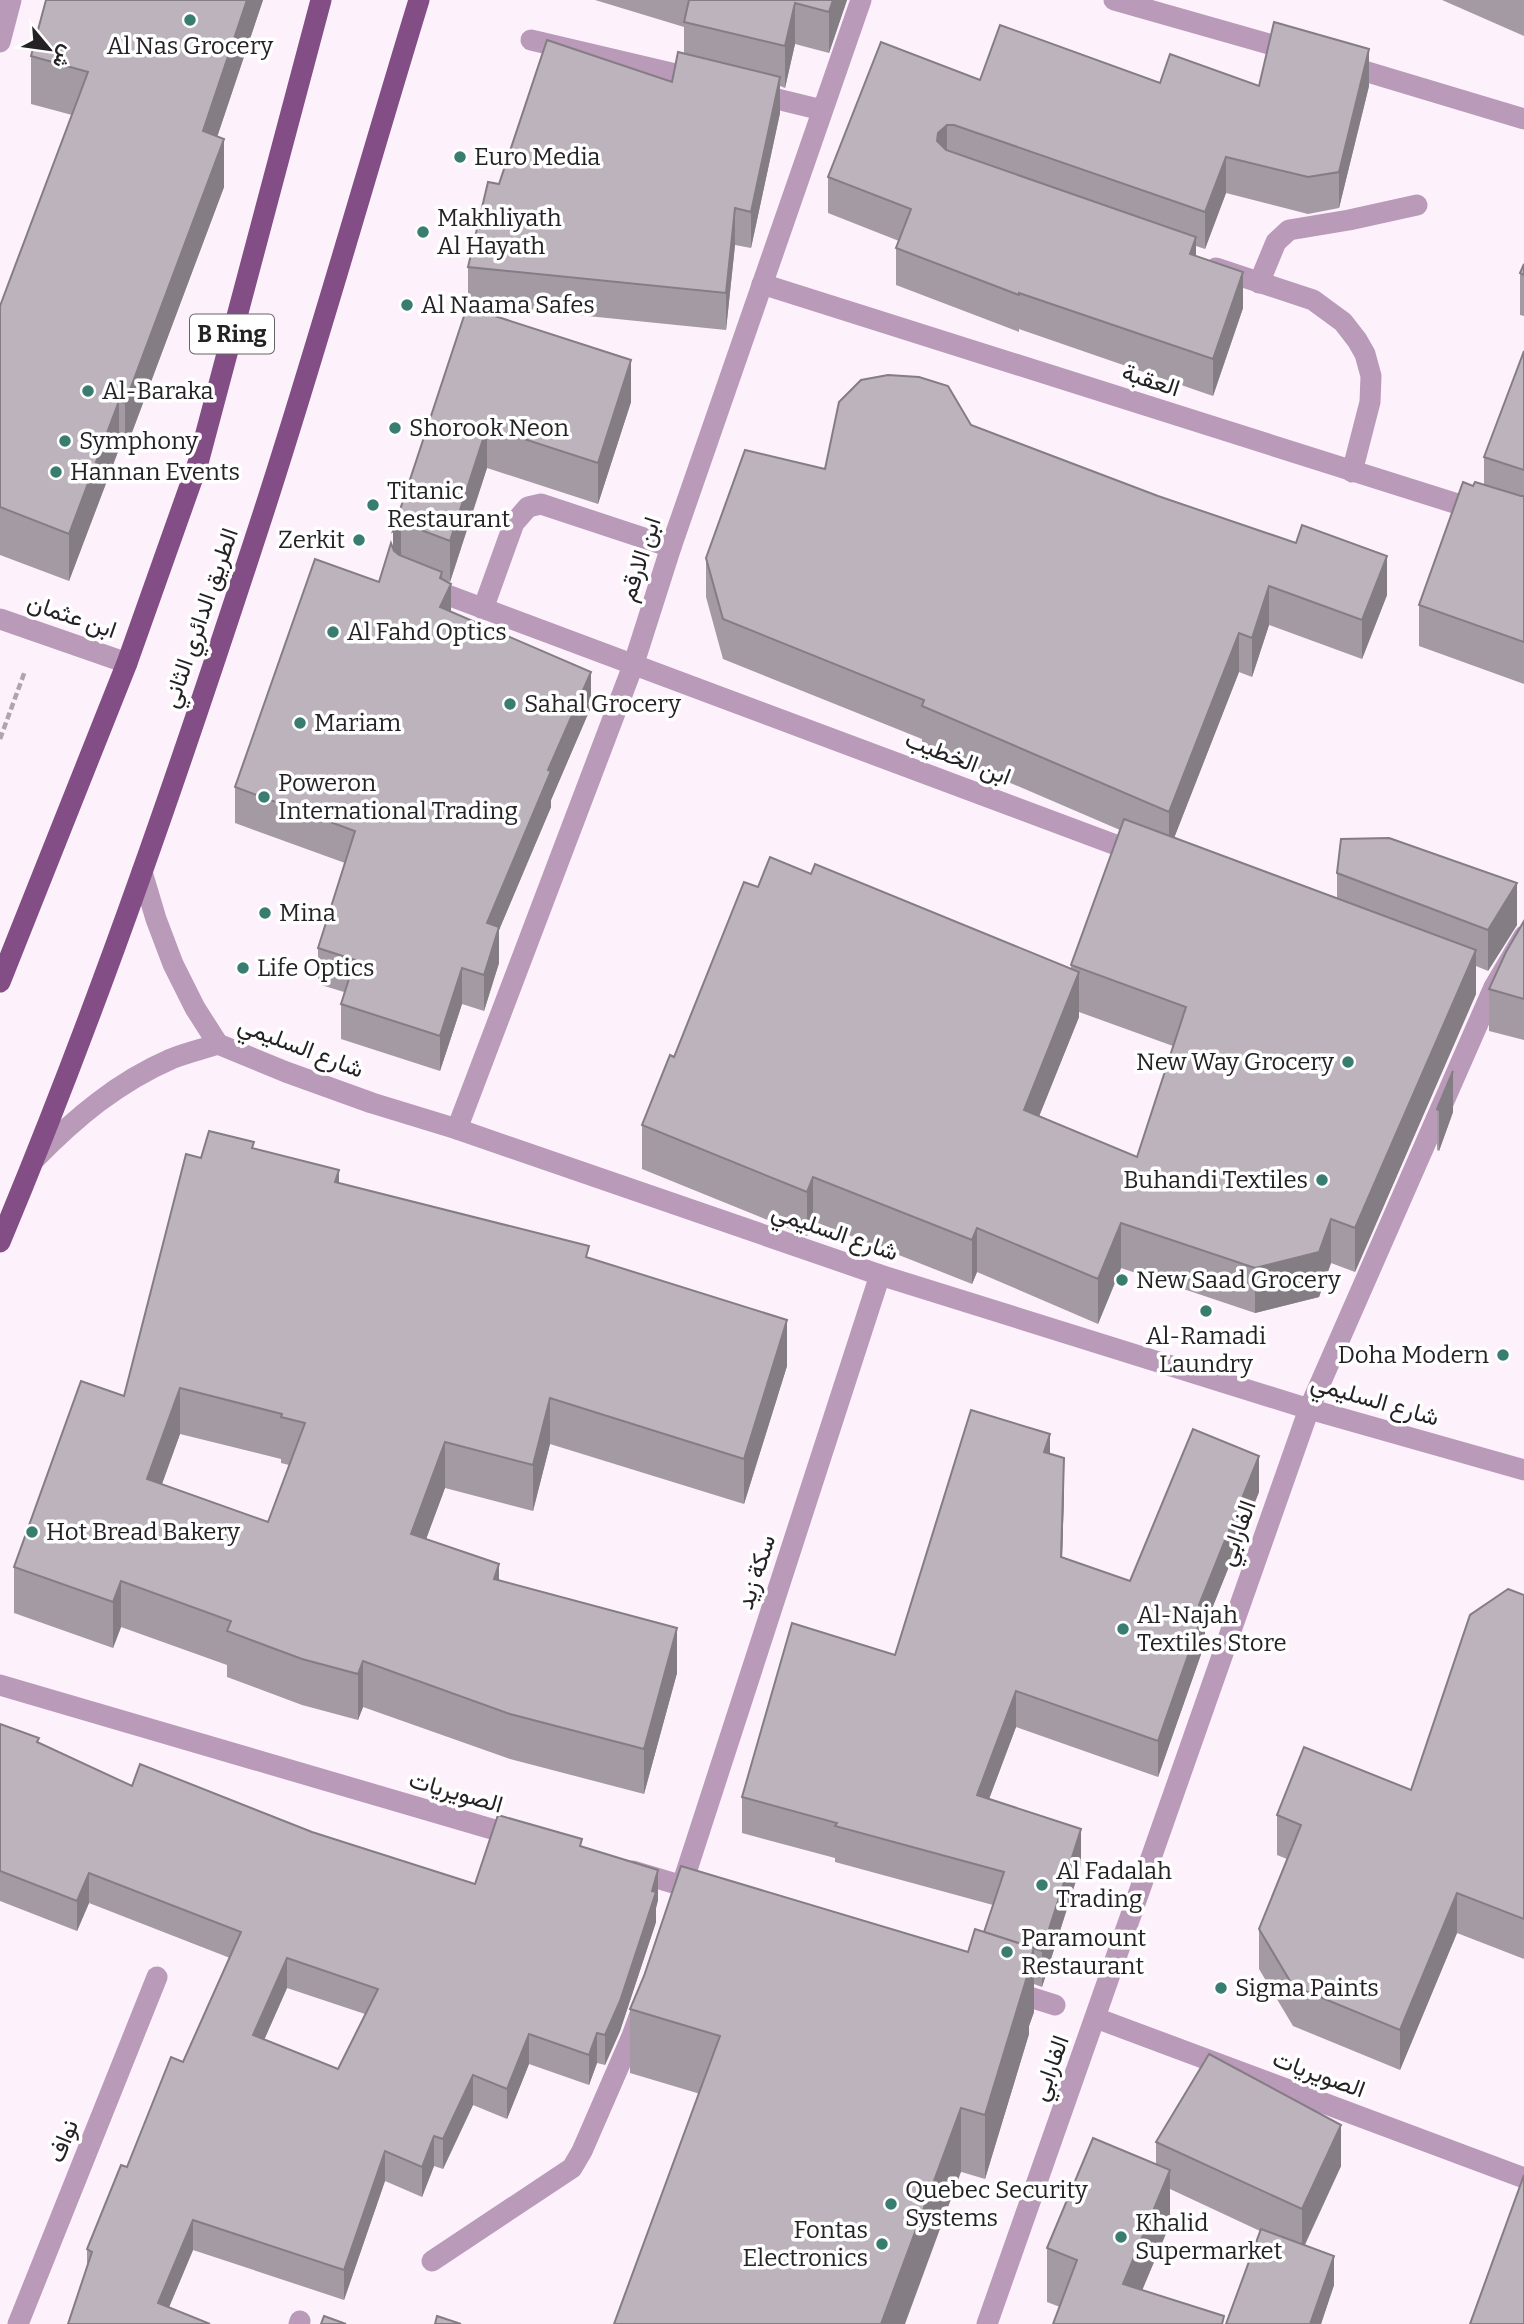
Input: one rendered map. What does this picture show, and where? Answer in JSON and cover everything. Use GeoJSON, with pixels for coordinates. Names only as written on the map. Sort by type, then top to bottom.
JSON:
{"type":"FeatureCollection","features":[{"type":"Feature","properties":{"kind":"main road","name":"B Ring"},"geometry":{"type":"LineString","coordinates":[[0,982],[127,663],[198,463],[321,0]]}},
{"type":"Feature","properties":{"kind":"main road","name":"الطريق الدائري الثاني"},"geometry":{"type":"LineString","coordinates":[[0,1242],[35,1159],[142,872],[264,509],[419,0]]}},
{"type":"Feature","properties":{"kind":"street"},"geometry":{"type":"LineString","coordinates":[[0,42],[11,0]]}},
{"type":"Feature","properties":{"kind":"street","name":"ابن الارقم"},"geometry":{"type":"LineString","coordinates":[[457,1129],[634,663],[671,547],[861,0]]}},
{"type":"Feature","properties":{"kind":"street"},"geometry":{"type":"LineString","coordinates":[[1114,0],[1524,119]]}},
{"type":"Feature","properties":{"kind":"street"},"geometry":{"type":"LineString","coordinates":[[531,40],[822,110]]}},
{"type":"Feature","properties":{"kind":"street"},"geometry":{"type":"LineString","coordinates":[[1259,283],[1276,242],[1289,229],[1349,220],[1417,205]]}},
{"type":"Feature","properties":{"kind":"street"},"geometry":{"type":"LineString","coordinates":[[1194,260],[1313,300],[1343,322],[1365,355],[1371,376],[1370,402],[1352,471]]}},
{"type":"Feature","properties":{"kind":"street","name":"العقبة"},"geometry":{"type":"LineString","coordinates":[[762,284],[1524,524]]}},
{"type":"Feature","properties":{"kind":"street"},"geometry":{"type":"LineString","coordinates":[[483,609],[514,523],[528,507],[541,504],[671,547]]}},
{"type":"Feature","properties":{"kind":"street","name":"ابن الخطيب"},"geometry":{"type":"LineString","coordinates":[[404,579],[1154,860]]}},
{"type":"Feature","properties":{"kind":"street","name":"ابن عثمان"},"geometry":{"type":"LineString","coordinates":[[0,619],[127,663]]}},
{"type":"Feature","properties":{"kind":"street","name":"شارع السليمي"},"geometry":{"type":"LineString","coordinates":[[142,872],[173,964],[195,1008],[218,1044],[347,1094],[457,1129],[880,1275],[1309,1409],[1524,1470]]}},
{"type":"Feature","properties":{"kind":"street","name":"الفارابي"},"geometry":{"type":"LineString","coordinates":[[987,2324],[1309,1409],[1488,985],[1524,936]]}},
{"type":"Feature","properties":{"kind":"street","name":"شارع السليمي"},"geometry":{"type":"LineString","coordinates":[[35,1159],[75,1119],[120,1086],[171,1059],[218,1044]]}},
{"type":"Feature","properties":{"kind":"street","name":"سكة زيد"},"geometry":{"type":"LineString","coordinates":[[673,1910],[880,1275]]}},
{"type":"Feature","properties":{"kind":"street","name":"الصويريات"},"geometry":{"type":"LineString","coordinates":[[0,1685],[535,1842]]}},
{"type":"Feature","properties":{"kind":"street"},"geometry":{"type":"LineString","coordinates":[[615,1866],[720,1898]]}},
{"type":"Feature","properties":{"kind":"street","name":"نواف"},"geometry":{"type":"LineString","coordinates":[[18,2324],[157,1977]]}},
{"type":"Feature","properties":{"kind":"street"},"geometry":{"type":"LineString","coordinates":[[990,1985],[1055,2006]]}},
{"type":"Feature","properties":{"kind":"street"},"geometry":{"type":"LineString","coordinates":[[432,2261],[572,2168],[627,2049],[645,1998]]}},
{"type":"Feature","properties":{"kind":"street","name":"الصويريات"},"geometry":{"type":"LineString","coordinates":[[1096,2018],[1524,2178]]}},
{"type":"Feature","properties":{"kind":"path"},"geometry":{"type":"LineString","coordinates":[[0,739],[38,633]]}},
{"type":"Feature","properties":{"kind":"building"},"geometry":{"type":"Polygon","coordinates":[[[46,0],[247,0],[203,131],[224,139],[125,403],[119,401],[69,534],[0,507],[0,306],[88,72],[31,56],[46,0]]]}},
{"type":"Feature","properties":{"kind":"building"},"geometry":{"type":"Polygon","coordinates":[[[689,0],[833,0],[829,12],[795,3],[785,46],[684,22],[689,0]]]}},
{"type":"Feature","properties":{"kind":"building"},"geometry":{"type":"Polygon","coordinates":[[[1274,22],[1369,49],[1339,172],[1308,177],[1226,157],[1205,212],[954,125],[947,125],[938,133],[937,141],[946,150],[1196,237],[1190,254],[1243,272],[1213,359],[1019,295],[896,248],[911,209],[828,177],[881,42],[980,80],[1000,25],[1160,83],[1170,54],[1259,86],[1274,22]]]}},
{"type":"Feature","properties":{"kind":"building"},"geometry":{"type":"Polygon","coordinates":[[[547,40],[672,82],[678,52],[780,77],[751,212],[735,208],[726,293],[468,267],[488,182],[499,184],[547,40]]]}},
{"type":"Feature","properties":{"kind":"building"},"geometry":{"type":"Polygon","coordinates":[[[467,307],[631,360],[598,463],[487,427],[450,541],[408,525],[401,525],[393,531],[467,307]]]}},
{"type":"Feature","properties":{"kind":"building"},"geometry":{"type":"Polygon","coordinates":[[[1524,351],[1524,470],[1484,457],[1524,351]]]}},
{"type":"Feature","properties":{"kind":"building"},"geometry":{"type":"Polygon","coordinates":[[[888,375],[919,377],[948,386],[971,425],[1158,496],[1296,543],[1302,525],[1387,556],[1362,620],[1269,586],[1252,638],[1239,633],[1169,812],[922,706],[924,700],[723,619],[706,558],[745,450],[825,469],[839,402],[861,380],[888,375]]]}},
{"type":"Feature","properties":{"kind":"building"},"geometry":{"type":"Polygon","coordinates":[[[1463,482],[1473,486],[1475,482],[1524,496],[1524,642],[1419,605],[1463,482]]]}},
{"type":"Feature","properties":{"kind":"building"},"geometry":{"type":"Polygon","coordinates":[[[391,543],[399,555],[442,572],[440,578],[451,584],[440,607],[591,672],[548,770],[551,771],[487,923],[499,927],[484,975],[462,968],[440,1036],[341,1004],[355,960],[318,948],[355,831],[235,787],[315,559],[379,582],[391,543]]]}},
{"type":"Feature","properties":{"kind":"building"},"geometry":{"type":"Polygon","coordinates":[[[1124,819],[1476,950],[1355,1228],[1331,1219],[1319,1252],[1255,1268],[1121,1223],[1098,1279],[977,1228],[972,1240],[813,1177],[807,1192],[642,1125],[670,1055],[674,1057],[744,882],[758,887],[770,857],[811,874],[815,864],[1079,972],[1024,1110],[1137,1157],[1186,1007],[1071,965],[1124,819]]]}},
{"type":"Feature","properties":{"kind":"building"},"geometry":{"type":"Polygon","coordinates":[[[1389,838],[1517,883],[1488,930],[1337,873],[1341,839],[1389,838]]]}},
{"type":"Feature","properties":{"kind":"building"},"geometry":{"type":"Polygon","coordinates":[[[1524,921],[1524,999],[1489,989],[1524,921]]]}},
{"type":"Feature","properties":{"kind":"building"},"geometry":{"type":"Polygon","coordinates":[[[1453,1071],[1439,1110],[1437,1109],[1453,1071]]]}},
{"type":"Feature","properties":{"kind":"building"},"geometry":{"type":"Polygon","coordinates":[[[209,1131],[254,1142],[252,1148],[339,1170],[335,1182],[589,1246],[586,1257],[787,1320],[744,1459],[550,1398],[533,1465],[445,1442],[411,1534],[499,1564],[494,1579],[677,1628],[644,1749],[510,1714],[363,1661],[358,1674],[302,1659],[227,1631],[231,1621],[121,1581],[113,1602],[14,1567],[81,1381],[124,1396],[186,1154],[201,1158],[209,1131]],[[180,1388],[147,1479],[268,1522],[305,1423],[281,1417],[282,1414],[180,1388]]]}},
{"type":"Feature","properties":{"kind":"building"},"geometry":{"type":"Polygon","coordinates":[[[971,1410],[1050,1434],[1044,1452],[1064,1458],[1061,1557],[1130,1581],[1193,1429],[1259,1456],[1199,1605],[1205,1607],[1158,1741],[1016,1691],[977,1795],[1081,1829],[1042,1951],[984,1932],[1004,1872],[835,1826],[837,1823],[742,1797],[792,1623],[895,1655],[971,1410]]]}},
{"type":"Feature","properties":{"kind":"building"},"geometry":{"type":"Polygon","coordinates":[[[1508,1589],[1524,1595],[1524,1919],[1457,1893],[1400,2030],[1293,1986],[1259,1929],[1301,1825],[1277,1815],[1304,1747],[1411,1790],[1470,1615],[1508,1589]]]}},
{"type":"Feature","properties":{"kind":"building"},"geometry":{"type":"Polygon","coordinates":[[[0,1724],[39,1738],[37,1742],[132,1786],[140,1764],[312,1832],[475,1884],[498,1815],[582,1839],[580,1846],[658,1870],[652,1891],[656,1892],[620,2001],[605,2035],[597,2033],[589,2055],[529,2034],[507,2089],[473,2075],[443,2139],[434,2136],[422,2167],[385,2151],[344,2270],[193,2220],[158,2303],[210,2324],[68,2324],[92,2252],[87,2249],[121,2165],[127,2167],[171,2057],[183,2062],[241,1932],[89,1873],[77,1901],[0,1871],[0,1724]],[[287,1958],[253,2035],[338,2069],[378,1989],[287,1958]]]}},
{"type":"Feature","properties":{"kind":"building"},"geometry":{"type":"Polygon","coordinates":[[[681,1866],[968,1952],[975,1929],[1034,1948],[985,2115],[961,2108],[881,2324],[614,2324],[720,2036],[630,2009],[644,1976],[681,1866]]]}},
{"type":"Feature","properties":{"kind":"building"},"geometry":{"type":"Polygon","coordinates":[[[1209,2054],[1341,2125],[1302,2209],[1156,2142],[1209,2054]]]}},
{"type":"Feature","properties":{"kind":"building"},"geometry":{"type":"Polygon","coordinates":[[[1093,2138],[1170,2170],[1123,2284],[1224,2316],[1222,2324],[1053,2324],[1077,2260],[1047,2248],[1093,2138]]]}},
{"type":"Feature","properties":{"kind":"building"},"geometry":{"type":"Polygon","coordinates":[[[1524,2175],[1524,2324],[1470,2324],[1524,2175]]]}},
{"type":"Feature","properties":{"kind":"building"},"geometry":{"type":"Polygon","coordinates":[[[1261,2229],[1334,2256],[1310,2324],[1226,2324],[1261,2229]]]}},
{"type":"Feature","properties":{"kind":"building"},"geometry":{"type":"Polygon","coordinates":[[[324,2316],[346,2324],[321,2324],[324,2316]]]}},
{"type":"Feature","properties":{"kind":"building"},"geometry":{"type":"Polygon","coordinates":[[[437,2316],[461,2324],[435,2324],[437,2316]]]}},
{"type":"Feature","properties":{"kind":"place","name":"Al Nas Grocery"},"geometry":{"type":"Point","coordinates":[190,20]}},
{"type":"Feature","properties":{"kind":"place","name":"Euro Media"},"geometry":{"type":"Point","coordinates":[460,157]}},
{"type":"Feature","properties":{"kind":"place","name":"Makhliyath Al Hayath"},"geometry":{"type":"Point","coordinates":[423,232]}},
{"type":"Feature","properties":{"kind":"place","name":"Al Naama Safes"},"geometry":{"type":"Point","coordinates":[407,305]}},
{"type":"Feature","properties":{"kind":"place","name":"Al-Baraka"},"geometry":{"type":"Point","coordinates":[88,391]}},
{"type":"Feature","properties":{"kind":"place","name":"Shorook Neon"},"geometry":{"type":"Point","coordinates":[395,428]}},
{"type":"Feature","properties":{"kind":"place","name":"Symphony"},"geometry":{"type":"Point","coordinates":[65,441]}},
{"type":"Feature","properties":{"kind":"place","name":"Hannan Events"},"geometry":{"type":"Point","coordinates":[56,472]}},
{"type":"Feature","properties":{"kind":"place","name":"Titanic Restaurant"},"geometry":{"type":"Point","coordinates":[373,505]}},
{"type":"Feature","properties":{"kind":"place","name":"Zerkit"},"geometry":{"type":"Point","coordinates":[359,540]}},
{"type":"Feature","properties":{"kind":"place","name":"Al Fahd Optics"},"geometry":{"type":"Point","coordinates":[333,632]}},
{"type":"Feature","properties":{"kind":"place","name":"Sahal Grocery"},"geometry":{"type":"Point","coordinates":[510,704]}},
{"type":"Feature","properties":{"kind":"place","name":"Mariam"},"geometry":{"type":"Point","coordinates":[300,723]}},
{"type":"Feature","properties":{"kind":"place","name":"Poweron International Trading"},"geometry":{"type":"Point","coordinates":[264,797]}},
{"type":"Feature","properties":{"kind":"place","name":"Mina"},"geometry":{"type":"Point","coordinates":[265,913]}},
{"type":"Feature","properties":{"kind":"place","name":"Life Optics"},"geometry":{"type":"Point","coordinates":[243,968]}},
{"type":"Feature","properties":{"kind":"place","name":"New Way Grocery"},"geometry":{"type":"Point","coordinates":[1348,1062]}},
{"type":"Feature","properties":{"kind":"place","name":"Buhandi Textiles"},"geometry":{"type":"Point","coordinates":[1322,1180]}},
{"type":"Feature","properties":{"kind":"place","name":"New Saad Grocery"},"geometry":{"type":"Point","coordinates":[1122,1280]}},
{"type":"Feature","properties":{"kind":"place","name":"Al-Ramadi Laundry"},"geometry":{"type":"Point","coordinates":[1206,1311]}},
{"type":"Feature","properties":{"kind":"place","name":"Doha Modern"},"geometry":{"type":"Point","coordinates":[1503,1355]}},
{"type":"Feature","properties":{"kind":"place","name":"Hot Bread Bakery"},"geometry":{"type":"Point","coordinates":[32,1532]}},
{"type":"Feature","properties":{"kind":"place","name":"Al-Najah Textiles Store"},"geometry":{"type":"Point","coordinates":[1123,1629]}},
{"type":"Feature","properties":{"kind":"place","name":"Al Fadalah Trading"},"geometry":{"type":"Point","coordinates":[1042,1885]}},
{"type":"Feature","properties":{"kind":"place","name":"Paramount Restaurant"},"geometry":{"type":"Point","coordinates":[1007,1952]}},
{"type":"Feature","properties":{"kind":"place","name":"Sigma Paints"},"geometry":{"type":"Point","coordinates":[1221,1988]}},
{"type":"Feature","properties":{"kind":"place","name":"Quebec Security Systems"},"geometry":{"type":"Point","coordinates":[891,2204]}},
{"type":"Feature","properties":{"kind":"place","name":"Khalid Supermarket"},"geometry":{"type":"Point","coordinates":[1121,2237]}},
{"type":"Feature","properties":{"kind":"place","name":"Fontas Electronics"},"geometry":{"type":"Point","coordinates":[882,2244]}}]}
